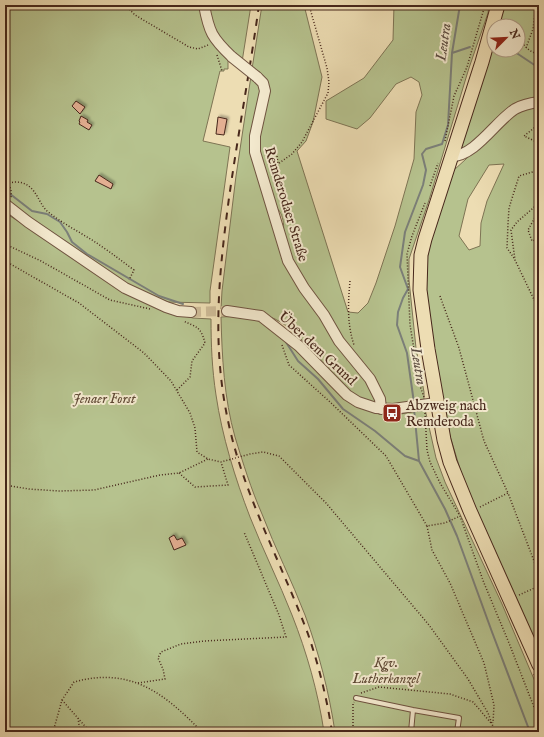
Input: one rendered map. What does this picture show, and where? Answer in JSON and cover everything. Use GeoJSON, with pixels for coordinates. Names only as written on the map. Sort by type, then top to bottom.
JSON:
{"type":"FeatureCollection","features":[{"type":"Feature","properties":{"kind":"main road"},"geometry":{"type":"LineString","coordinates":[[498,5],[482,62],[448,150],[421,255],[420,272],[427,404],[444,440],[450,462],[470,511],[510,600],[536,669]]}},
{"type":"Feature","properties":{"kind":"street","name":"Remderodaer Straße"},"geometry":{"type":"LineString","coordinates":[[204,5],[210,32],[218,44],[263,83],[264,91],[255,136],[255,152],[285,254],[297,278],[324,315],[339,341],[370,379],[380,399],[381,409]]}},
{"type":"Feature","properties":{"kind":"street"},"geometry":{"type":"LineString","coordinates":[[448,150],[461,154],[471,149],[514,110],[539,102]]}},
{"type":"Feature","properties":{"kind":"street"},"geometry":{"type":"LineString","coordinates":[[8,202],[28,222],[125,288],[166,307],[178,311],[191,312]]}},
{"type":"Feature","properties":{"kind":"street","name":"Über dem Grund"},"geometry":{"type":"LineString","coordinates":[[227,311],[261,316],[299,346],[347,395],[366,405],[381,409],[400,409],[427,404]]}},
{"type":"Feature","properties":{"kind":"lane"},"geometry":{"type":"LineString","coordinates":[[356,698],[459,718],[457,732]]}},
{"type":"Feature","properties":{"kind":"lane"},"geometry":{"type":"LineString","coordinates":[[411,732],[414,710]]}},
{"type":"Feature","properties":{"kind":"path"},"geometry":{"type":"LineString","coordinates":[[125,5],[134,15],[189,47],[198,49],[212,44]]}},
{"type":"Feature","properties":{"kind":"path"},"geometry":{"type":"LineString","coordinates":[[278,164],[292,154],[302,142],[328,93],[329,82],[327,68],[309,5]]}},
{"type":"Feature","properties":{"kind":"path"},"geometry":{"type":"LineString","coordinates":[[448,150],[454,96],[467,67],[486,5]]}},
{"type":"Feature","properties":{"kind":"path"},"geometry":{"type":"LineString","coordinates":[[536,5],[533,29],[526,48],[539,54]]}},
{"type":"Feature","properties":{"kind":"path"},"geometry":{"type":"LineString","coordinates":[[539,124],[524,136],[539,143]]}},
{"type":"Feature","properties":{"kind":"path"},"geometry":{"type":"LineString","coordinates":[[274,184],[278,156]]}},
{"type":"Feature","properties":{"kind":"path"},"geometry":{"type":"LineString","coordinates":[[430,187],[439,160]]}},
{"type":"Feature","properties":{"kind":"path"},"geometry":{"type":"LineString","coordinates":[[539,170],[519,176],[510,208],[507,248],[515,260],[539,310]]}},
{"type":"Feature","properties":{"kind":"path"},"geometry":{"type":"LineString","coordinates":[[5,180],[9,183],[12,191],[8,202]]}},
{"type":"Feature","properties":{"kind":"path"},"geometry":{"type":"LineString","coordinates":[[9,183],[15,182],[26,184],[36,193],[42,206],[47,211],[101,246],[134,270],[128,283]]}},
{"type":"Feature","properties":{"kind":"path"},"geometry":{"type":"LineString","coordinates":[[426,200],[412,236],[407,254],[410,325],[420,386],[427,404]]}},
{"type":"Feature","properties":{"kind":"path"},"geometry":{"type":"LineString","coordinates":[[515,260],[511,230],[517,222],[538,203]]}},
{"type":"Feature","properties":{"kind":"path"},"geometry":{"type":"LineString","coordinates":[[538,203],[539,209],[528,230],[532,242],[539,239]]}},
{"type":"Feature","properties":{"kind":"path"},"geometry":{"type":"LineString","coordinates":[[5,244],[41,261],[110,300],[147,309],[166,307]]}},
{"type":"Feature","properties":{"kind":"path"},"geometry":{"type":"LineString","coordinates":[[5,261],[86,308],[144,353],[171,381],[190,412],[195,428],[197,452],[208,459],[221,462],[263,452],[279,456],[326,503],[429,625],[468,679],[488,713],[495,732]]}},
{"type":"Feature","properties":{"kind":"path"},"geometry":{"type":"LineString","coordinates":[[411,261],[410,274],[412,289]]}},
{"type":"Feature","properties":{"kind":"path"},"geometry":{"type":"LineString","coordinates":[[350,281],[348,313],[350,335],[355,348]]}},
{"type":"Feature","properties":{"kind":"path"},"geometry":{"type":"LineString","coordinates":[[440,296],[459,348],[484,441],[508,493],[539,574]]}},
{"type":"Feature","properties":{"kind":"path"},"geometry":{"type":"LineString","coordinates":[[177,390],[190,377],[192,361],[205,343],[202,331],[197,327],[177,318],[178,311]]}},
{"type":"Feature","properties":{"kind":"path"},"geometry":{"type":"LineString","coordinates":[[282,343],[289,365],[386,456],[427,526],[432,550],[450,583],[484,663],[494,705],[492,725]]}},
{"type":"Feature","properties":{"kind":"path"},"geometry":{"type":"LineString","coordinates":[[424,388],[427,404],[424,411],[427,450],[430,462],[440,483],[460,516],[484,583],[539,720]]}},
{"type":"Feature","properties":{"kind":"path"},"geometry":{"type":"LineString","coordinates":[[5,485],[29,489],[59,491],[94,490],[160,475],[179,473],[208,459]]}},
{"type":"Feature","properties":{"kind":"path"},"geometry":{"type":"LineString","coordinates":[[179,473],[195,487],[228,485],[221,462]]}},
{"type":"Feature","properties":{"kind":"path"},"geometry":{"type":"LineString","coordinates":[[470,511],[508,493]]}},
{"type":"Feature","properties":{"kind":"path"},"geometry":{"type":"LineString","coordinates":[[427,526],[445,523],[458,517]]}},
{"type":"Feature","properties":{"kind":"path"},"geometry":{"type":"LineString","coordinates":[[138,683],[165,679],[163,669],[158,658],[161,652],[181,644],[204,641],[286,638],[279,615],[244,532]]}},
{"type":"Feature","properties":{"kind":"path"},"geometry":{"type":"LineString","coordinates":[[510,600],[539,586]]}},
{"type":"Feature","properties":{"kind":"path"},"geometry":{"type":"LineString","coordinates":[[536,669],[539,686]]}},
{"type":"Feature","properties":{"kind":"path"},"geometry":{"type":"LineString","coordinates":[[53,732],[62,700],[74,682],[88,678],[113,678],[138,683],[159,694],[180,710],[202,732]]}},
{"type":"Feature","properties":{"kind":"path"},"geometry":{"type":"LineString","coordinates":[[354,732],[353,704],[356,698],[362,692],[379,687],[450,694],[473,702],[492,725]]}},
{"type":"Feature","properties":{"kind":"path"},"geometry":{"type":"LineString","coordinates":[[62,700],[90,732]]}},
{"type":"Feature","properties":{"kind":"path"},"geometry":{"type":"LineString","coordinates":[[78,718],[80,732]]}},
{"type":"Feature","properties":{"kind":"green space"},"geometry":{"type":"Polygon","coordinates":[[[5,5],[202,5],[228,57],[228,69],[220,71],[203,141],[230,147],[210,291],[210,303],[167,302],[128,286],[5,201],[5,5]]]}},
{"type":"Feature","properties":{"kind":"green space"},"geometry":{"type":"Polygon","coordinates":[[[206,5],[251,5],[242,62],[217,38],[206,5]]]}},
{"type":"Feature","properties":{"kind":"green space"},"geometry":{"type":"Polygon","coordinates":[[[262,5],[304,5],[322,77],[313,122],[306,141],[297,151],[348,312],[358,313],[368,303],[395,226],[414,159],[416,112],[422,95],[419,82],[411,77],[396,84],[370,118],[357,129],[326,119],[326,101],[364,78],[393,40],[394,5],[489,5],[488,13],[469,68],[429,200],[409,259],[409,280],[416,348],[424,392],[424,400],[391,406],[383,401],[312,298],[282,241],[284,225],[282,216],[272,204],[256,152],[266,97],[252,69],[262,5]]]}},
{"type":"Feature","properties":{"kind":"green space"},"geometry":{"type":"Polygon","coordinates":[[[500,5],[539,5],[539,655],[479,521],[461,472],[450,436],[442,401],[425,286],[429,240],[454,170],[478,148],[472,143],[459,150],[486,57],[486,58],[526,58],[526,18],[497,18],[500,5]],[[504,164],[489,165],[468,199],[459,236],[469,250],[480,246],[481,223],[487,201],[504,164]]]}},
{"type":"Feature","properties":{"kind":"green space"},"geometry":{"type":"Polygon","coordinates":[[[251,76],[261,84],[254,127],[283,254],[365,375],[376,403],[360,399],[351,394],[305,343],[286,325],[262,314],[221,309],[236,176],[251,76]]]}},
{"type":"Feature","properties":{"kind":"green space","name":"Jenaer Forst"},"geometry":{"type":"Polygon","coordinates":[[[5,213],[166,311],[193,318],[211,319],[212,357],[215,385],[222,426],[230,457],[250,517],[297,629],[315,687],[324,732],[5,732],[5,213]]]}},
{"type":"Feature","properties":{"kind":"green space","name":"Kgv. Lutherkanzel"},"geometry":{"type":"Polygon","coordinates":[[[238,316],[259,321],[272,330],[296,350],[335,390],[354,405],[381,413],[401,414],[425,409],[436,458],[445,482],[502,604],[539,691],[539,732],[335,732],[323,673],[310,629],[254,495],[231,422],[224,377],[221,317],[238,316]]]}},
{"type":"Feature","properties":{"kind":"building"},"geometry":{"type":"Polygon","coordinates":[[[76,101],[85,107],[80,114],[72,106],[76,101]]]}},
{"type":"Feature","properties":{"kind":"building"},"geometry":{"type":"Polygon","coordinates":[[[81,116],[88,120],[87,122],[92,125],[89,130],[79,124],[81,116]]]}},
{"type":"Feature","properties":{"kind":"building"},"geometry":{"type":"Polygon","coordinates":[[[218,117],[227,119],[224,135],[216,134],[218,117]]]}},
{"type":"Feature","properties":{"kind":"building"},"geometry":{"type":"Polygon","coordinates":[[[99,175],[113,184],[111,189],[95,181],[99,175]]]}},
{"type":"Feature","properties":{"kind":"building"},"geometry":{"type":"Polygon","coordinates":[[[174,535],[177,540],[182,538],[186,545],[174,550],[169,538],[174,535]]]}},
{"type":"Feature","properties":{"kind":"waterway","name":"Leutra"},"geometry":{"type":"LineString","coordinates":[[414,403],[407,353],[397,325],[398,312],[408,289],[400,267],[405,232],[423,185],[426,170],[422,154],[426,149],[442,144],[448,125],[452,53],[460,5]]}},
{"type":"Feature","properties":{"kind":"waterway"},"geometry":{"type":"LineString","coordinates":[[452,53],[470,47]]}},
{"type":"Feature","properties":{"kind":"waterway"},"geometry":{"type":"LineString","coordinates":[[524,58],[539,68]]}},
{"type":"Feature","properties":{"kind":"waterway"},"geometry":{"type":"LineString","coordinates":[[5,190],[32,211],[47,214],[60,222],[72,242],[87,254],[159,296],[183,304]]}},
{"type":"Feature","properties":{"kind":"waterway"},"geometry":{"type":"LineString","coordinates":[[284,339],[298,361],[318,379],[343,409],[375,431],[405,456],[419,461]]}},
{"type":"Feature","properties":{"kind":"waterway","name":"Leutra"},"geometry":{"type":"LineString","coordinates":[[414,409],[419,461],[445,509],[457,536],[530,732]]}},
{"type":"Feature","properties":{"kind":"tunnel"},"geometry":{"type":"LineString","coordinates":[[191,312],[227,311]]}},
{"type":"Feature","properties":{"kind":"railway"},"geometry":{"type":"LineString","coordinates":[[259,5],[225,228],[218,316],[221,374],[225,404],[238,460],[256,510],[308,634],[316,658],[328,707],[332,732]]}},
{"type":"Feature","properties":{"kind":"place","name":"Abzweig nach Remderoda"},"geometry":{"type":"Point","coordinates":[392,413]}}]}
